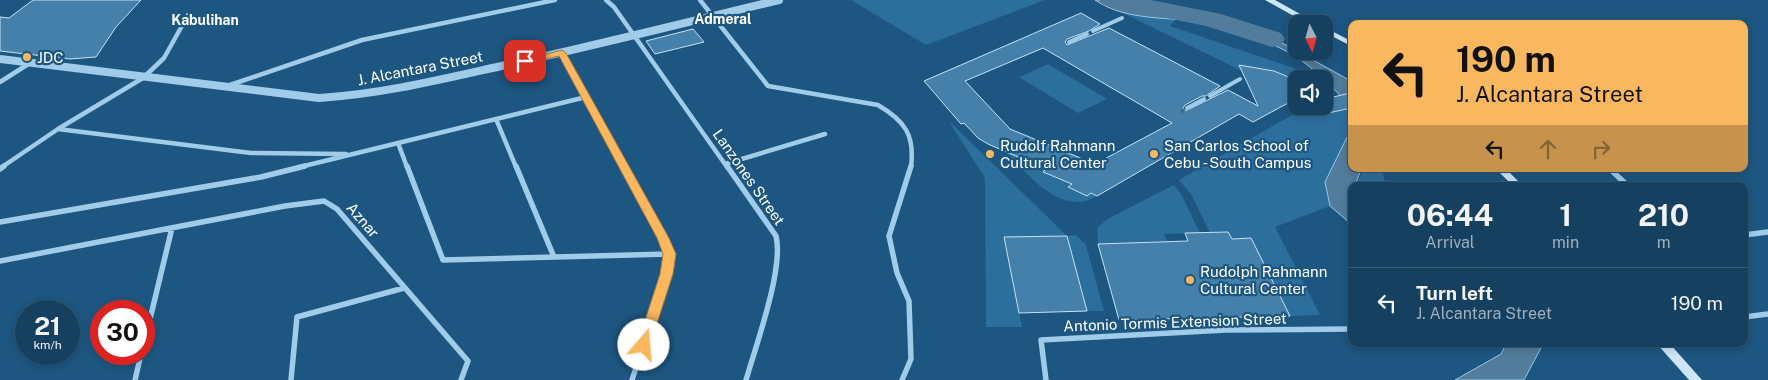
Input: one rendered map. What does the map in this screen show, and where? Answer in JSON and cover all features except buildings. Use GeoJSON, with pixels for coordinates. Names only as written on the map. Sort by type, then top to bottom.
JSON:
{"type":"FeatureCollection","features":[{"type":"Feature","properties":{"kind":"main road"},"geometry":{"type":"LineString","coordinates":[[1269,0],[1297,15]]}},
{"type":"Feature","properties":{"kind":"main road"},"geometry":{"type":"LineString","coordinates":[[1333,34],[1348,42]]}},
{"type":"Feature","properties":{"kind":"main road"},"geometry":{"type":"LineString","coordinates":[[1504,172],[1514,182]]}},
{"type":"Feature","properties":{"kind":"main road"},"geometry":{"type":"LineString","coordinates":[[1666,347],[1696,380]]}},
{"type":"Feature","properties":{"kind":"street"},"geometry":{"type":"LineString","coordinates":[[224,87],[362,40],[555,0]]}},
{"type":"Feature","properties":{"kind":"street","name":"Lanzones Street"},"geometry":{"type":"LineString","coordinates":[[606,0],[614,7],[770,225],[779,248],[777,268],[746,380]]}},
{"type":"Feature","properties":{"kind":"street"},"geometry":{"type":"LineString","coordinates":[[700,0],[768,86],[878,105],[893,114],[911,137],[911,166],[890,236],[897,273],[909,301],[911,359],[902,380]]}},
{"type":"Feature","properties":{"kind":"street","name":"J. Alcantara Street"},"geometry":{"type":"LineString","coordinates":[[0,59],[143,78],[319,98],[362,95],[396,90],[562,53],[779,0]]}},
{"type":"Feature","properties":{"kind":"street"},"geometry":{"type":"LineString","coordinates":[[0,169],[58,129],[143,78],[164,58],[188,15]]}},
{"type":"Feature","properties":{"kind":"street"},"geometry":{"type":"LineString","coordinates":[[1093,31],[1122,18]]}},
{"type":"Feature","properties":{"kind":"street"},"geometry":{"type":"LineString","coordinates":[[1069,42],[1087,34]]}},
{"type":"Feature","properties":{"kind":"street"},"geometry":{"type":"LineString","coordinates":[[562,53],[663,238],[669,254],[666,274],[632,380]]}},
{"type":"Feature","properties":{"kind":"street"},"geometry":{"type":"LineString","coordinates":[[0,82],[30,63]]}},
{"type":"Feature","properties":{"kind":"street"},"geometry":{"type":"LineString","coordinates":[[1210,96],[1240,79]]}},
{"type":"Feature","properties":{"kind":"street"},"geometry":{"type":"LineString","coordinates":[[0,222],[261,177],[586,97]]}},
{"type":"Feature","properties":{"kind":"street"},"geometry":{"type":"LineString","coordinates":[[1188,108],[1204,99]]}},
{"type":"Feature","properties":{"kind":"street"},"geometry":{"type":"LineString","coordinates":[[496,119],[554,257]]}},
{"type":"Feature","properties":{"kind":"street"},"geometry":{"type":"LineString","coordinates":[[58,129],[251,153],[356,153]]}},
{"type":"Feature","properties":{"kind":"street"},"geometry":{"type":"LineString","coordinates":[[725,164],[825,134]]}},
{"type":"Feature","properties":{"kind":"street"},"geometry":{"type":"LineString","coordinates":[[398,143],[443,260],[669,254]]}},
{"type":"Feature","properties":{"kind":"street"},"geometry":{"type":"LineString","coordinates":[[1613,172],[1624,182]]}},
{"type":"Feature","properties":{"kind":"street","name":"Aznar"},"geometry":{"type":"LineString","coordinates":[[0,261],[285,206],[324,201],[337,208],[468,361],[461,380]]}},
{"type":"Feature","properties":{"kind":"street"},"geometry":{"type":"LineString","coordinates":[[155,300],[172,228]]}},
{"type":"Feature","properties":{"kind":"street"},"geometry":{"type":"LineString","coordinates":[[1748,234],[1768,232]]}},
{"type":"Feature","properties":{"kind":"street"},"geometry":{"type":"LineString","coordinates":[[291,380],[298,318],[404,288]]}},
{"type":"Feature","properties":{"kind":"street"},"geometry":{"type":"LineString","coordinates":[[1748,316],[1768,314]]}},
{"type":"Feature","properties":{"kind":"street","name":"Antonio Tormis Extension Street"},"geometry":{"type":"LineString","coordinates":[[1046,380],[1040,340],[1226,330],[1348,329]]}},
{"type":"Feature","properties":{"kind":"street"},"geometry":{"type":"LineString","coordinates":[[135,380],[138,365]]}},
{"type":"Feature","properties":{"kind":"shaded area"},"geometry":{"type":"Polygon","coordinates":[[[851,0],[1045,0],[926,45],[851,0]]]}},
{"type":"Feature","properties":{"kind":"shaded area"},"geometry":{"type":"Polygon","coordinates":[[[1095,0],[1129,0],[1139,5],[1207,18],[1275,39],[1288,46],[1288,52],[1241,32],[1207,23],[1121,12],[1095,0]]]}},
{"type":"Feature","properties":{"kind":"shaded area"},"geometry":{"type":"Polygon","coordinates":[[[1121,12],[1175,20],[1170,26],[1299,70],[1288,70],[1288,77],[1274,71],[1240,66],[1242,71],[1121,12]]]}},
{"type":"Feature","properties":{"kind":"shaded area"},"geometry":{"type":"Polygon","coordinates":[[[1301,60],[1313,60],[1331,70],[1313,70],[1301,60]]]}},
{"type":"Feature","properties":{"kind":"shaded area"},"geometry":{"type":"Polygon","coordinates":[[[1048,64],[1107,99],[1078,113],[1019,77],[1048,64]]]}},
{"type":"Feature","properties":{"kind":"shaded area"},"geometry":{"type":"Polygon","coordinates":[[[1333,71],[1348,79],[1348,105],[1333,88],[1333,71]]]}},
{"type":"Feature","properties":{"kind":"shaded area"},"geometry":{"type":"Polygon","coordinates":[[[1348,109],[1348,135],[1325,182],[1330,206],[1275,227],[1320,315],[1290,316],[1251,239],[1232,239],[1228,232],[1210,233],[1191,194],[1179,180],[1292,115],[1333,115],[1333,112],[1348,109]]]}},
{"type":"Feature","properties":{"kind":"shaded area"},"geometry":{"type":"Polygon","coordinates":[[[948,120],[1067,236],[1004,238],[1022,327],[986,327],[985,178],[948,120]]]}},
{"type":"Feature","properties":{"kind":"shaded area"},"geometry":{"type":"Polygon","coordinates":[[[1348,135],[1348,172],[1360,172],[1356,182],[1348,182],[1348,221],[1330,206],[1325,182],[1348,135]]]}},
{"type":"Feature","properties":{"kind":"shaded area"},"geometry":{"type":"Polygon","coordinates":[[[1004,151],[1046,169],[1044,172],[1072,184],[1068,188],[1087,196],[1091,193],[1097,196],[1083,201],[1070,201],[1058,197],[1035,181],[1004,151]]]}},
{"type":"Feature","properties":{"kind":"shaded area"},"geometry":{"type":"Polygon","coordinates":[[[1362,172],[1383,172],[1385,182],[1358,182],[1362,172]]]}},
{"type":"Feature","properties":{"kind":"shaded area"},"geometry":{"type":"Polygon","coordinates":[[[1174,185],[1181,194],[1200,233],[1164,234],[1167,241],[1098,244],[1097,228],[1109,218],[1174,185]]]}},
{"type":"Feature","properties":{"kind":"shaded area"},"geometry":{"type":"Polygon","coordinates":[[[1076,235],[1086,245],[1104,311],[1087,311],[1067,236],[1076,235]]]}},
{"type":"Feature","properties":{"kind":"shaded area"},"geometry":{"type":"Polygon","coordinates":[[[1504,347],[1541,347],[1524,380],[1455,380],[1501,354],[1504,347]]]}},
{"type":"Feature","properties":{"kind":"waterway"},"geometry":{"type":"LineString","coordinates":[[1112,0],[1212,19],[1272,39]]}},
{"type":"Feature","properties":{"kind":"tunnel"},"geometry":{"type":"LineString","coordinates":[[1181,112],[1187,108]]}},
{"type":"Feature","properties":{"kind":"place","name":"JDC"},"geometry":{"type":"Point","coordinates":[27,57]}},
{"type":"Feature","properties":{"kind":"place","name":"Rudolf Rahmann Cultural Center"},"geometry":{"type":"Point","coordinates":[990,154]}},
{"type":"Feature","properties":{"kind":"place","name":"San Carlos School of Cebu - South Campus"},"geometry":{"type":"Point","coordinates":[1154,154]}},
{"type":"Feature","properties":{"kind":"place","name":"Rudolph Rahmann Cultural Center"},"geometry":{"type":"Point","coordinates":[1190,280]}},
{"type":"Feature","properties":{"kind":"district","name":"Admeral"},"geometry":{"type":"Point","coordinates":[723,19]}},
{"type":"Feature","properties":{"kind":"district","name":"Kabulihan"},"geometry":{"type":"Point","coordinates":[205,20]}},
{"type":"Feature","properties":{"kind":"route"},"geometry":{"type":"LineString","coordinates":[[525,61],[562,53],[663,238],[669,254],[666,274],[644,345]]}}]}
